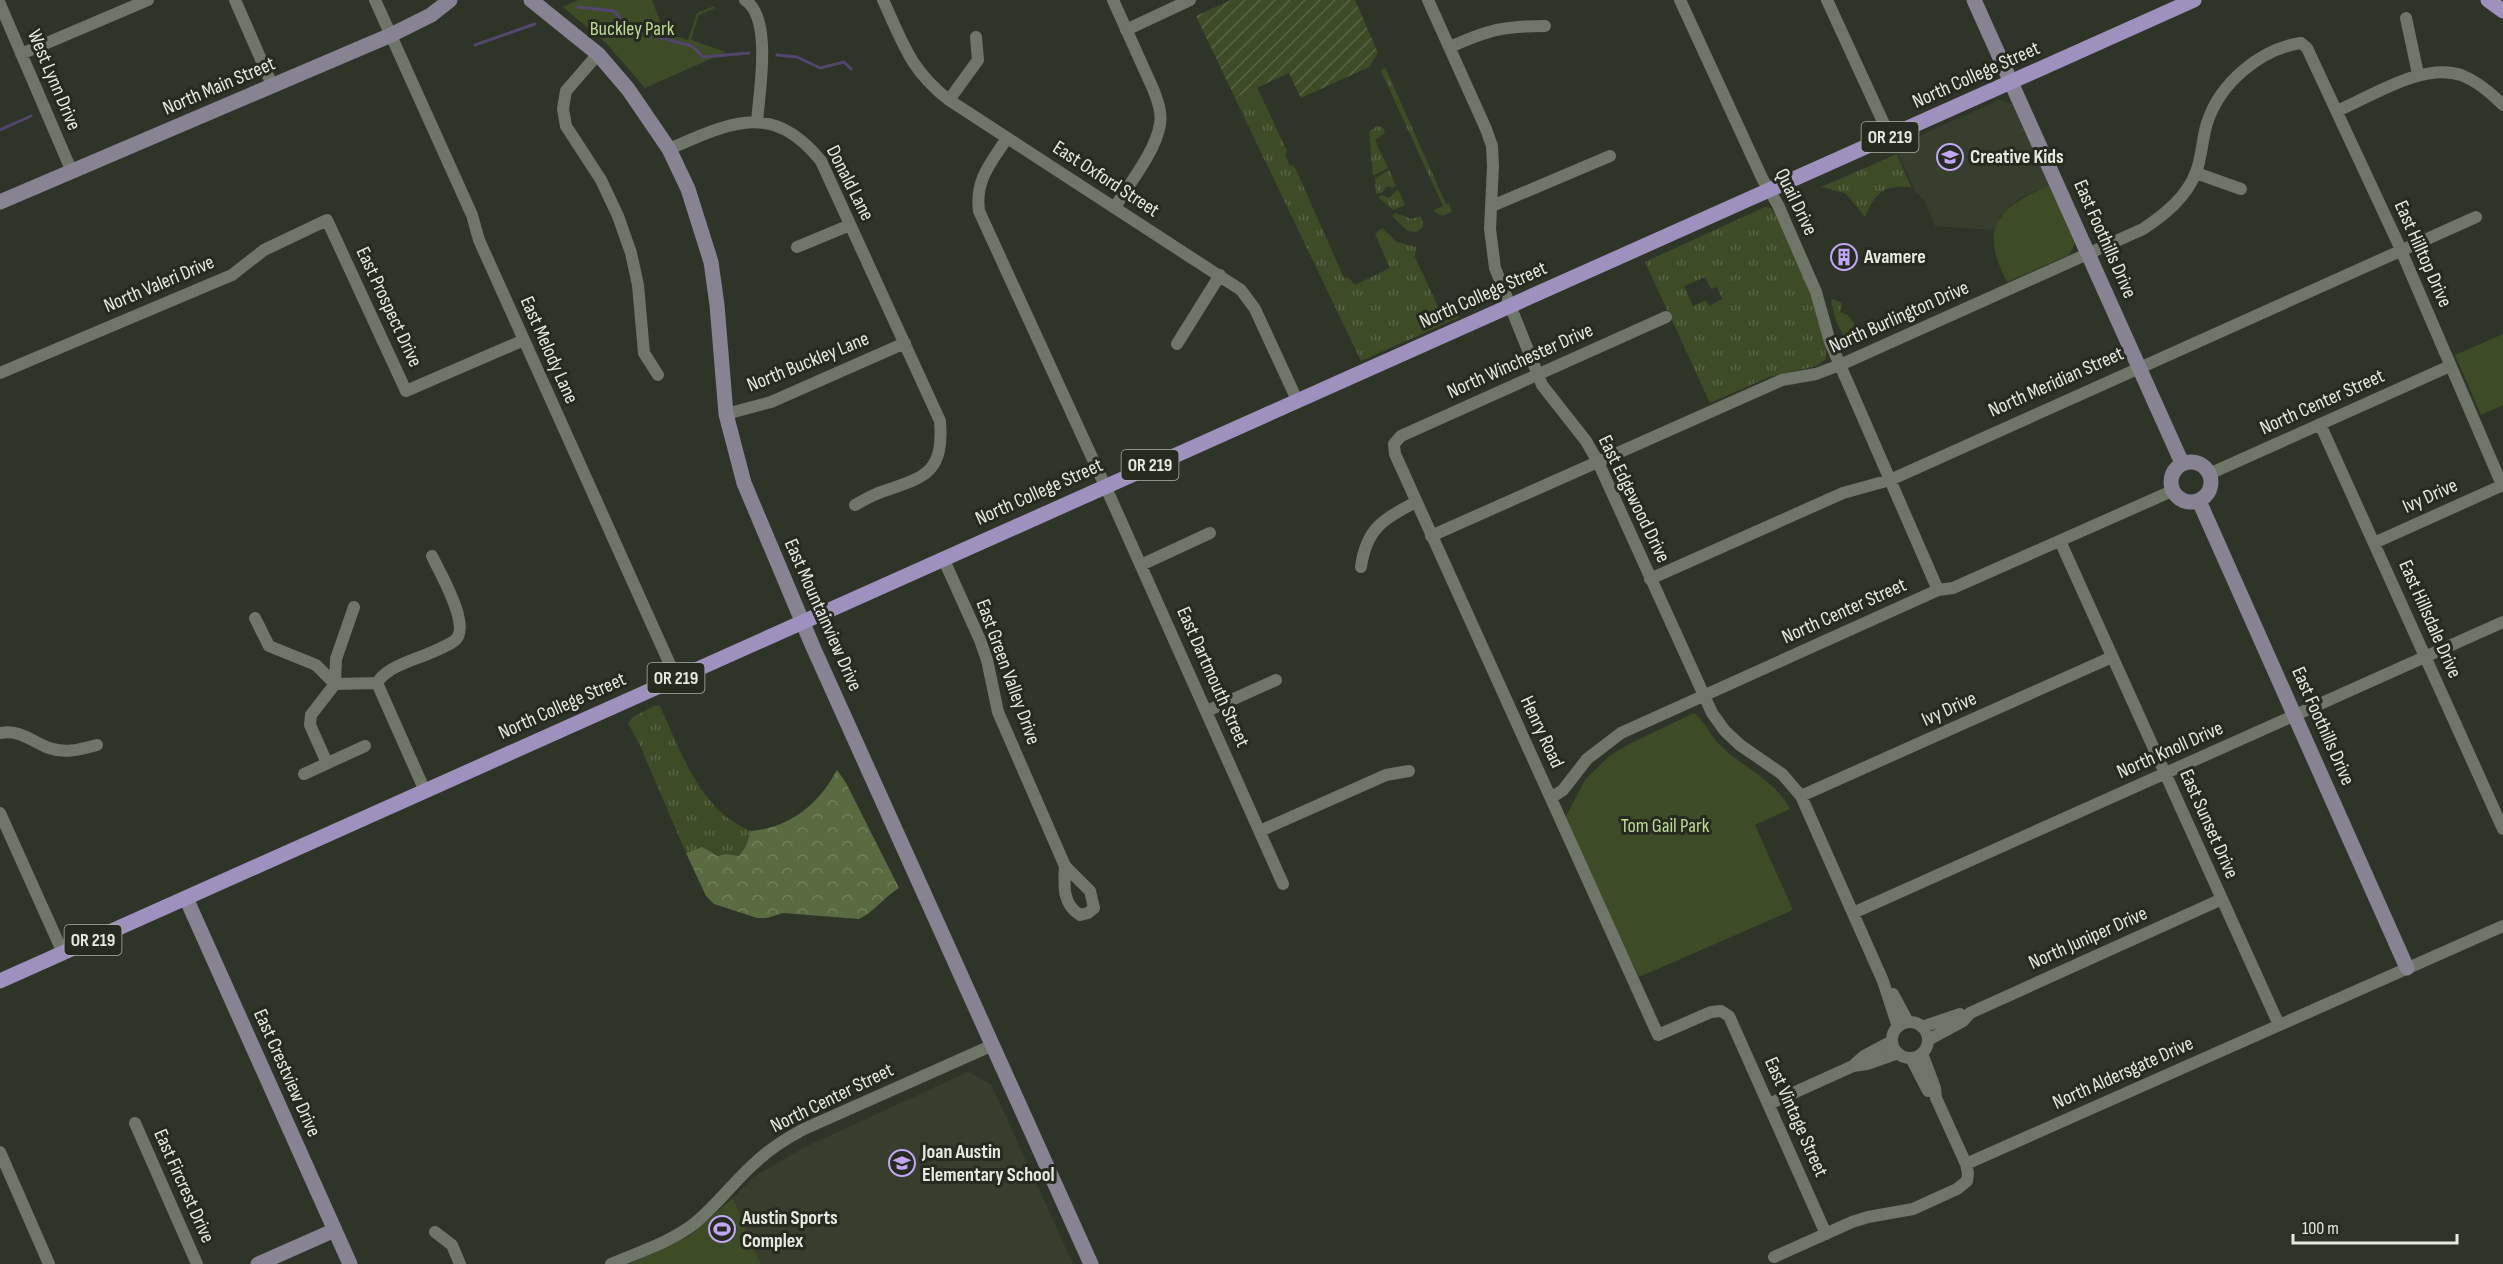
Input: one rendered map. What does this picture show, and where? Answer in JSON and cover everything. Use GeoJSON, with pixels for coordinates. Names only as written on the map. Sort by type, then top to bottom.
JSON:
{"type":"FeatureCollection","features":[{"type":"Feature","properties":{"kind":"main road","name":"North College Street"},"geometry":{"type":"LineString","coordinates":[[0,981],[2194,0]]}},
{"type":"Feature","properties":{"kind":"main road"},"geometry":{"type":"LineString","coordinates":[[2488,0],[2503,11]]}},
{"type":"Feature","properties":{"kind":"street"},"geometry":{"type":"LineString","coordinates":[[21,54],[148,0]]}},
{"type":"Feature","properties":{"kind":"street"},"geometry":{"type":"LineString","coordinates":[[235,0],[273,87]]}},
{"type":"Feature","properties":{"kind":"street","name":"East Melody Lane"},"geometry":{"type":"LineString","coordinates":[[375,0],[472,215],[479,240],[676,678]]}},
{"type":"Feature","properties":{"kind":"street","name":"North Main Street"},"geometry":{"type":"LineString","coordinates":[[0,202],[391,35],[431,15],[450,0]]}},
{"type":"Feature","properties":{"kind":"street","name":"East Mountainview Drive"},"geometry":{"type":"LineString","coordinates":[[531,0],[598,54],[628,89],[669,149],[688,189],[711,262],[726,414],[744,483],[803,622],[1091,1264]]}},
{"type":"Feature","properties":{"kind":"street"},"geometry":{"type":"LineString","coordinates":[[746,0],[751,4],[760,21],[762,45],[757,122]]}},
{"type":"Feature","properties":{"kind":"street","name":"East Oxford Street"},"geometry":{"type":"LineString","coordinates":[[883,0],[908,56],[920,75],[949,100],[1241,290],[1255,309],[1297,400]]}},
{"type":"Feature","properties":{"kind":"street"},"geometry":{"type":"LineString","coordinates":[[1113,0],[1154,91],[1161,122],[1151,149],[1115,207]]}},
{"type":"Feature","properties":{"kind":"street"},"geometry":{"type":"LineString","coordinates":[[1126,30],[1190,0]]}},
{"type":"Feature","properties":{"kind":"street","name":"East Edgewood Drive"},"geometry":{"type":"LineString","coordinates":[[1428,0],[1486,129],[1491,146],[1492,253],[1510,307],[1538,375],[1547,394],[1576,428],[1598,462],[1703,696],[1725,731],[1740,745],[1782,774],[1801,796],[1903,1024]]}},
{"type":"Feature","properties":{"kind":"street","name":"Quail Drive"},"geometry":{"type":"LineString","coordinates":[[1680,0],[1816,292],[1830,342],[1938,590]]}},
{"type":"Feature","properties":{"kind":"street"},"geometry":{"type":"LineString","coordinates":[[1827,0],[1890,137]]}},
{"type":"Feature","properties":{"kind":"street","name":"East Foothills Drive"},"geometry":{"type":"LineString","coordinates":[[1974,0],[2182,463]]}},
{"type":"Feature","properties":{"kind":"street","name":"West Lynn Drive"},"geometry":{"type":"LineString","coordinates":[[0,4],[72,171]]}},
{"type":"Feature","properties":{"kind":"street"},"geometry":{"type":"LineString","coordinates":[[2406,18],[2418,74]]}},
{"type":"Feature","properties":{"kind":"street"},"geometry":{"type":"LineString","coordinates":[[1450,47],[1486,31],[1505,27],[1545,27]]}},
{"type":"Feature","properties":{"kind":"street"},"geometry":{"type":"LineString","coordinates":[[949,100],[978,60],[976,37]]}},
{"type":"Feature","properties":{"kind":"street","name":"East Hilltop Drive"},"geometry":{"type":"LineString","coordinates":[[2301,43],[2307,48],[2401,251],[2503,485]]}},
{"type":"Feature","properties":{"kind":"street","name":"North Burlington Drive"},"geometry":{"type":"LineString","coordinates":[[1431,536],[1782,380],[1815,374],[1840,365],[2143,229],[2172,207],[2196,173],[2207,122],[2216,101],[2228,85],[2261,58],[2292,44],[2301,43]]}},
{"type":"Feature","properties":{"kind":"street"},"geometry":{"type":"LineString","coordinates":[[598,54],[566,91],[563,109],[566,126],[601,180],[618,216],[631,253],[638,285],[644,353],[658,375]]}},
{"type":"Feature","properties":{"kind":"street"},"geometry":{"type":"LineString","coordinates":[[2337,111],[2418,74],[2441,72],[2461,75],[2478,84],[2503,105]]}},
{"type":"Feature","properties":{"kind":"street","name":"Donald Lane"},"geometry":{"type":"LineString","coordinates":[[669,149],[739,122],[757,122],[782,127],[810,148],[821,161],[940,421],[941,440],[937,458],[929,472],[914,482],[882,492],[855,505]]}},
{"type":"Feature","properties":{"kind":"street","name":"East Dartmouth Street"},"geometry":{"type":"LineString","coordinates":[[1007,138],[980,181],[977,197],[979,211],[1207,711],[1283,884]]}},
{"type":"Feature","properties":{"kind":"street"},"geometry":{"type":"LineString","coordinates":[[1492,206],[1610,156]]}},
{"type":"Feature","properties":{"kind":"street"},"geometry":{"type":"LineString","coordinates":[[2196,173],[2241,189]]}},
{"type":"Feature","properties":{"kind":"street","name":"North Meridian Street"},"geometry":{"type":"LineString","coordinates":[[1650,579],[1843,493],[1890,480],[2476,217]]}},
{"type":"Feature","properties":{"kind":"street","name":"East Prospect Drive"},"geometry":{"type":"LineString","coordinates":[[327,220],[406,391],[524,340]]}},
{"type":"Feature","properties":{"kind":"street","name":"North Valeri Drive"},"geometry":{"type":"LineString","coordinates":[[0,373],[232,274],[264,250],[327,220]]}},
{"type":"Feature","properties":{"kind":"street"},"geometry":{"type":"LineString","coordinates":[[796,247],[850,225]]}},
{"type":"Feature","properties":{"kind":"street"},"geometry":{"type":"LineString","coordinates":[[1177,344],[1220,275]]}},
{"type":"Feature","properties":{"kind":"street","name":"North Winchester Drive"},"geometry":{"type":"LineString","coordinates":[[1394,444],[1401,436],[1666,317]]}},
{"type":"Feature","properties":{"kind":"street","name":"North Buckley Lane"},"geometry":{"type":"LineString","coordinates":[[726,414],[771,402],[904,343]]}},
{"type":"Feature","properties":{"kind":"street","name":"North Center Street"},"geometry":{"type":"LineString","coordinates":[[2209,474],[2450,366]]}},
{"type":"Feature","properties":{"kind":"street","name":"East Hillsdale Drive"},"geometry":{"type":"LineString","coordinates":[[2320,424],[2503,829]]}},
{"type":"Feature","properties":{"kind":"street","name":"Henry Road"},"geometry":{"type":"LineString","coordinates":[[1394,444],[1395,454],[1431,536],[1658,1035],[1711,1011],[1721,1011],[1729,1016]]}},
{"type":"Feature","properties":{"kind":"street"},"geometry":{"type":"LineString","coordinates":[[2182,463],[2201,464],[2209,474],[2211,480],[2208,492],[2199,501],[2187,502],[2172,491],[2170,485],[2172,472],[2182,463]]}},
{"type":"Feature","properties":{"kind":"street","name":"Ivy Drive"},"geometry":{"type":"LineString","coordinates":[[2374,543],[2503,485]]}},
{"type":"Feature","properties":{"kind":"street","name":"North Center Street"},"geometry":{"type":"LineString","coordinates":[[1551,798],[1563,790],[1587,759],[1621,733],[1938,590],[1953,588],[2172,491]]}},
{"type":"Feature","properties":{"kind":"street","name":"East Foothills Drive"},"geometry":{"type":"LineString","coordinates":[[2199,501],[2407,968]]}},
{"type":"Feature","properties":{"kind":"street"},"geometry":{"type":"LineString","coordinates":[[1361,567],[1366,542],[1375,529],[1389,516],[1416,502]]}},
{"type":"Feature","properties":{"kind":"street"},"geometry":{"type":"LineString","coordinates":[[1141,565],[1210,533]]}},
{"type":"Feature","properties":{"kind":"street","name":"East Sunset Drive"},"geometry":{"type":"LineString","coordinates":[[2060,541],[2279,1025]]}},
{"type":"Feature","properties":{"kind":"street"},"geometry":{"type":"LineString","coordinates":[[377,683],[382,676],[394,668],[456,640],[461,630],[459,616],[432,556]]}},
{"type":"Feature","properties":{"kind":"street","name":"East Green Valley Drive"},"geometry":{"type":"LineString","coordinates":[[943,558],[983,650],[998,712],[1065,866]]}},
{"type":"Feature","properties":{"kind":"street"},"geometry":{"type":"LineString","coordinates":[[327,764],[310,725],[311,715],[335,684],[336,659],[354,608]]}},
{"type":"Feature","properties":{"kind":"street"},"geometry":{"type":"LineString","coordinates":[[255,618],[269,646],[316,665],[335,684],[377,683]]}},
{"type":"Feature","properties":{"kind":"street","name":"North Knoll Drive"},"geometry":{"type":"LineString","coordinates":[[1853,913],[2503,622]]}},
{"type":"Feature","properties":{"kind":"street","name":"Ivy Drive"},"geometry":{"type":"LineString","coordinates":[[1801,796],[2112,657]]}},
{"type":"Feature","properties":{"kind":"street"},"geometry":{"type":"LineString","coordinates":[[1207,711],[1276,680]]}},
{"type":"Feature","properties":{"kind":"street"},"geometry":{"type":"LineString","coordinates":[[377,683],[425,791]]}},
{"type":"Feature","properties":{"kind":"street"},"geometry":{"type":"LineString","coordinates":[[0,733],[19,733],[32,737],[48,748],[60,750],[73,751],[97,745]]}},
{"type":"Feature","properties":{"kind":"street"},"geometry":{"type":"LineString","coordinates":[[304,774],[365,746]]}},
{"type":"Feature","properties":{"kind":"street"},"geometry":{"type":"LineString","coordinates":[[1260,831],[1386,775],[1409,771]]}},
{"type":"Feature","properties":{"kind":"street"},"geometry":{"type":"LineString","coordinates":[[0,813],[63,953]]}},
{"type":"Feature","properties":{"kind":"street","name":"East Crestview Drive"},"geometry":{"type":"LineString","coordinates":[[186,898],[350,1264]]}},
{"type":"Feature","properties":{"kind":"street","name":"North Juniper Drive"},"geometry":{"type":"LineString","coordinates":[[1922,1027],[1959,1014],[1970,1013],[2222,898]]}},
{"type":"Feature","properties":{"kind":"street","name":"North Aldersgate Drive"},"geometry":{"type":"LineString","coordinates":[[1966,1164],[2503,926]]}},
{"type":"Feature","properties":{"kind":"street","name":"North Juniper Drive"},"geometry":{"type":"LineString","coordinates":[[1928,1040],[1963,1021],[1970,1013]]}},
{"type":"Feature","properties":{"kind":"street","name":"East Vintage Street"},"geometry":{"type":"LineString","coordinates":[[1729,1016],[1826,1233]]}},
{"type":"Feature","properties":{"kind":"street"},"geometry":{"type":"LineString","coordinates":[[1895,1047],[1903,1024],[1922,1027],[1928,1040],[1916,1055]]}},
{"type":"Feature","properties":{"kind":"street","name":"North Center Street"},"geometry":{"type":"LineString","coordinates":[[611,1264],[658,1244],[692,1225],[714,1207],[758,1160],[782,1141],[993,1045]]}},
{"type":"Feature","properties":{"kind":"street"},"geometry":{"type":"LineString","coordinates":[[1769,1104],[1853,1066],[1864,1056],[1895,1047],[1916,1055],[1929,1092],[1936,1098],[1966,1164],[1967,1181],[1957,1189],[1913,1209],[1868,1217],[1774,1257]]}},
{"type":"Feature","properties":{"kind":"street","name":"East Fircrest Drive"},"geometry":{"type":"LineString","coordinates":[[135,1123],[197,1264]]}},
{"type":"Feature","properties":{"kind":"street"},"geometry":{"type":"LineString","coordinates":[[0,1152],[49,1264]]}},
{"type":"Feature","properties":{"kind":"street"},"geometry":{"type":"LineString","coordinates":[[258,1264],[335,1230]]}},
{"type":"Feature","properties":{"kind":"street"},"geometry":{"type":"LineString","coordinates":[[435,1232],[452,1245],[460,1264]]}},
{"type":"Feature","properties":{"kind":"shaded area"},"geometry":{"type":"Polygon","coordinates":[[[1999,100],[2012,104],[2049,185],[2020,198],[2000,216],[1994,230],[1935,226],[1924,200],[1916,192],[1895,147],[1999,100]]]}},
{"type":"Feature","properties":{"kind":"shaded area","name":"Joan Austin Elementary School"},"geometry":{"type":"Polygon","coordinates":[[[968,1072],[991,1084],[1073,1264],[761,1264],[733,1198],[752,1178],[803,1148],[968,1072]]]}},
{"type":"Feature","properties":{"kind":"green space","name":"Buckley Park"},"geometry":{"type":"Polygon","coordinates":[[[578,0],[652,0],[664,32],[688,40],[697,13],[714,6],[715,8],[699,15],[691,40],[726,52],[645,88],[607,44],[563,7],[578,0]]]}},
{"type":"Feature","properties":{"kind":"green space"},"geometry":{"type":"Polygon","coordinates":[[[1231,0],[1355,0],[1378,53],[1369,67],[1301,98],[1289,73],[1235,98],[1196,16],[1231,0]]]}},
{"type":"Feature","properties":{"kind":"green space"},"geometry":{"type":"Polygon","coordinates":[[[1385,67],[1446,204],[1449,204],[1452,212],[1442,216],[1434,210],[1443,206],[1381,71],[1385,67]]]}},
{"type":"Feature","properties":{"kind":"green space"},"geometry":{"type":"Polygon","coordinates":[[[1257,87],[1287,151],[1285,154],[1290,166],[1293,165],[1297,172],[1344,278],[1348,277],[1355,285],[1390,268],[1375,234],[1382,228],[1397,242],[1416,247],[1415,257],[1439,309],[1460,317],[1361,361],[1235,98],[1257,87]]]}},
{"type":"Feature","properties":{"kind":"green space"},"geometry":{"type":"Polygon","coordinates":[[[1377,126],[1383,128],[1385,133],[1375,140],[1388,168],[1373,176],[1369,132],[1377,126]]]}},
{"type":"Feature","properties":{"kind":"green space"},"geometry":{"type":"Polygon","coordinates":[[[1897,154],[1911,187],[1894,187],[1882,192],[1873,201],[1865,217],[1845,193],[1821,187],[1897,154]]]}},
{"type":"Feature","properties":{"kind":"green space"},"geometry":{"type":"Polygon","coordinates":[[[1389,170],[1396,186],[1393,188],[1387,186],[1382,193],[1376,194],[1375,178],[1389,170]]]}},
{"type":"Feature","properties":{"kind":"green space"},"geometry":{"type":"Polygon","coordinates":[[[2049,185],[2075,244],[2069,255],[2007,282],[1998,263],[1994,247],[1994,233],[1998,222],[2017,202],[2049,185]]]}},
{"type":"Feature","properties":{"kind":"green space"},"geometry":{"type":"Polygon","coordinates":[[[1398,189],[1405,205],[1393,210],[1378,197],[1382,195],[1389,198],[1398,189]]]}},
{"type":"Feature","properties":{"kind":"green space"},"geometry":{"type":"Polygon","coordinates":[[[1765,207],[1771,208],[1787,237],[1806,282],[1821,327],[1826,359],[1816,366],[1769,377],[1710,403],[1645,262],[1765,207]],[[1705,277],[1684,286],[1693,306],[1706,300],[1709,306],[1722,299],[1717,287],[1711,289],[1705,277]]]}},
{"type":"Feature","properties":{"kind":"green space"},"geometry":{"type":"Polygon","coordinates":[[[1395,213],[1412,219],[1420,216],[1423,227],[1417,232],[1408,231],[1392,216],[1395,213]]]}},
{"type":"Feature","properties":{"kind":"green space"},"geometry":{"type":"Polygon","coordinates":[[[1833,299],[1842,303],[1840,312],[1848,315],[1857,328],[1875,327],[1920,307],[1923,314],[1849,346],[1836,321],[1831,301],[1833,299]]]}},
{"type":"Feature","properties":{"kind":"green space"},"geometry":{"type":"Polygon","coordinates":[[[2503,334],[2503,405],[2481,415],[2455,355],[2503,334]]]}},
{"type":"Feature","properties":{"kind":"green space"},"geometry":{"type":"Polygon","coordinates":[[[654,706],[660,706],[694,778],[705,795],[733,822],[751,831],[746,846],[739,856],[726,854],[718,856],[703,850],[686,853],[628,723],[633,717],[654,706]]]}},
{"type":"Feature","properties":{"kind":"green space","name":"Tom Gail Park"},"geometry":{"type":"Polygon","coordinates":[[[1694,713],[1726,751],[1775,789],[1790,809],[1755,825],[1793,910],[1639,977],[1564,820],[1585,780],[1608,757],[1631,743],[1694,713]]]}},
{"type":"Feature","properties":{"kind":"green space"},"geometry":{"type":"Polygon","coordinates":[[[837,770],[846,783],[899,888],[859,919],[783,913],[767,918],[757,918],[714,904],[706,896],[686,853],[702,847],[718,856],[726,854],[739,856],[746,846],[751,831],[779,825],[802,812],[821,794],[837,770]]]}},
{"type":"Feature","properties":{"kind":"green space","name":"Austin Sports Complex"},"geometry":{"type":"Polygon","coordinates":[[[733,1198],[761,1264],[629,1264],[689,1236],[733,1198]]]}},
{"type":"Feature","properties":{"kind":"waterway"},"geometry":{"type":"LineString","coordinates":[[578,7],[614,11],[631,30],[692,46],[703,57],[749,53]]}},
{"type":"Feature","properties":{"kind":"waterway"},"geometry":{"type":"LineString","coordinates":[[475,45],[535,24]]}},
{"type":"Feature","properties":{"kind":"waterway"},"geometry":{"type":"LineString","coordinates":[[777,55],[797,57],[820,68],[844,62],[851,69]]}},
{"type":"Feature","properties":{"kind":"waterway"},"geometry":{"type":"LineString","coordinates":[[0,130],[31,116]]}},
{"type":"Feature","properties":{"kind":"place","name":"Creative Kids"},"geometry":{"type":"Point","coordinates":[1950,157]}},
{"type":"Feature","properties":{"kind":"place","name":"Avamere"},"geometry":{"type":"Point","coordinates":[1844,257]}},
{"type":"Feature","properties":{"kind":"place","name":"Joan Austin Elementary School"},"geometry":{"type":"Point","coordinates":[902,1163]}},
{"type":"Feature","properties":{"kind":"place","name":"Austin Sports Complex"},"geometry":{"type":"Point","coordinates":[722,1229]}}]}
